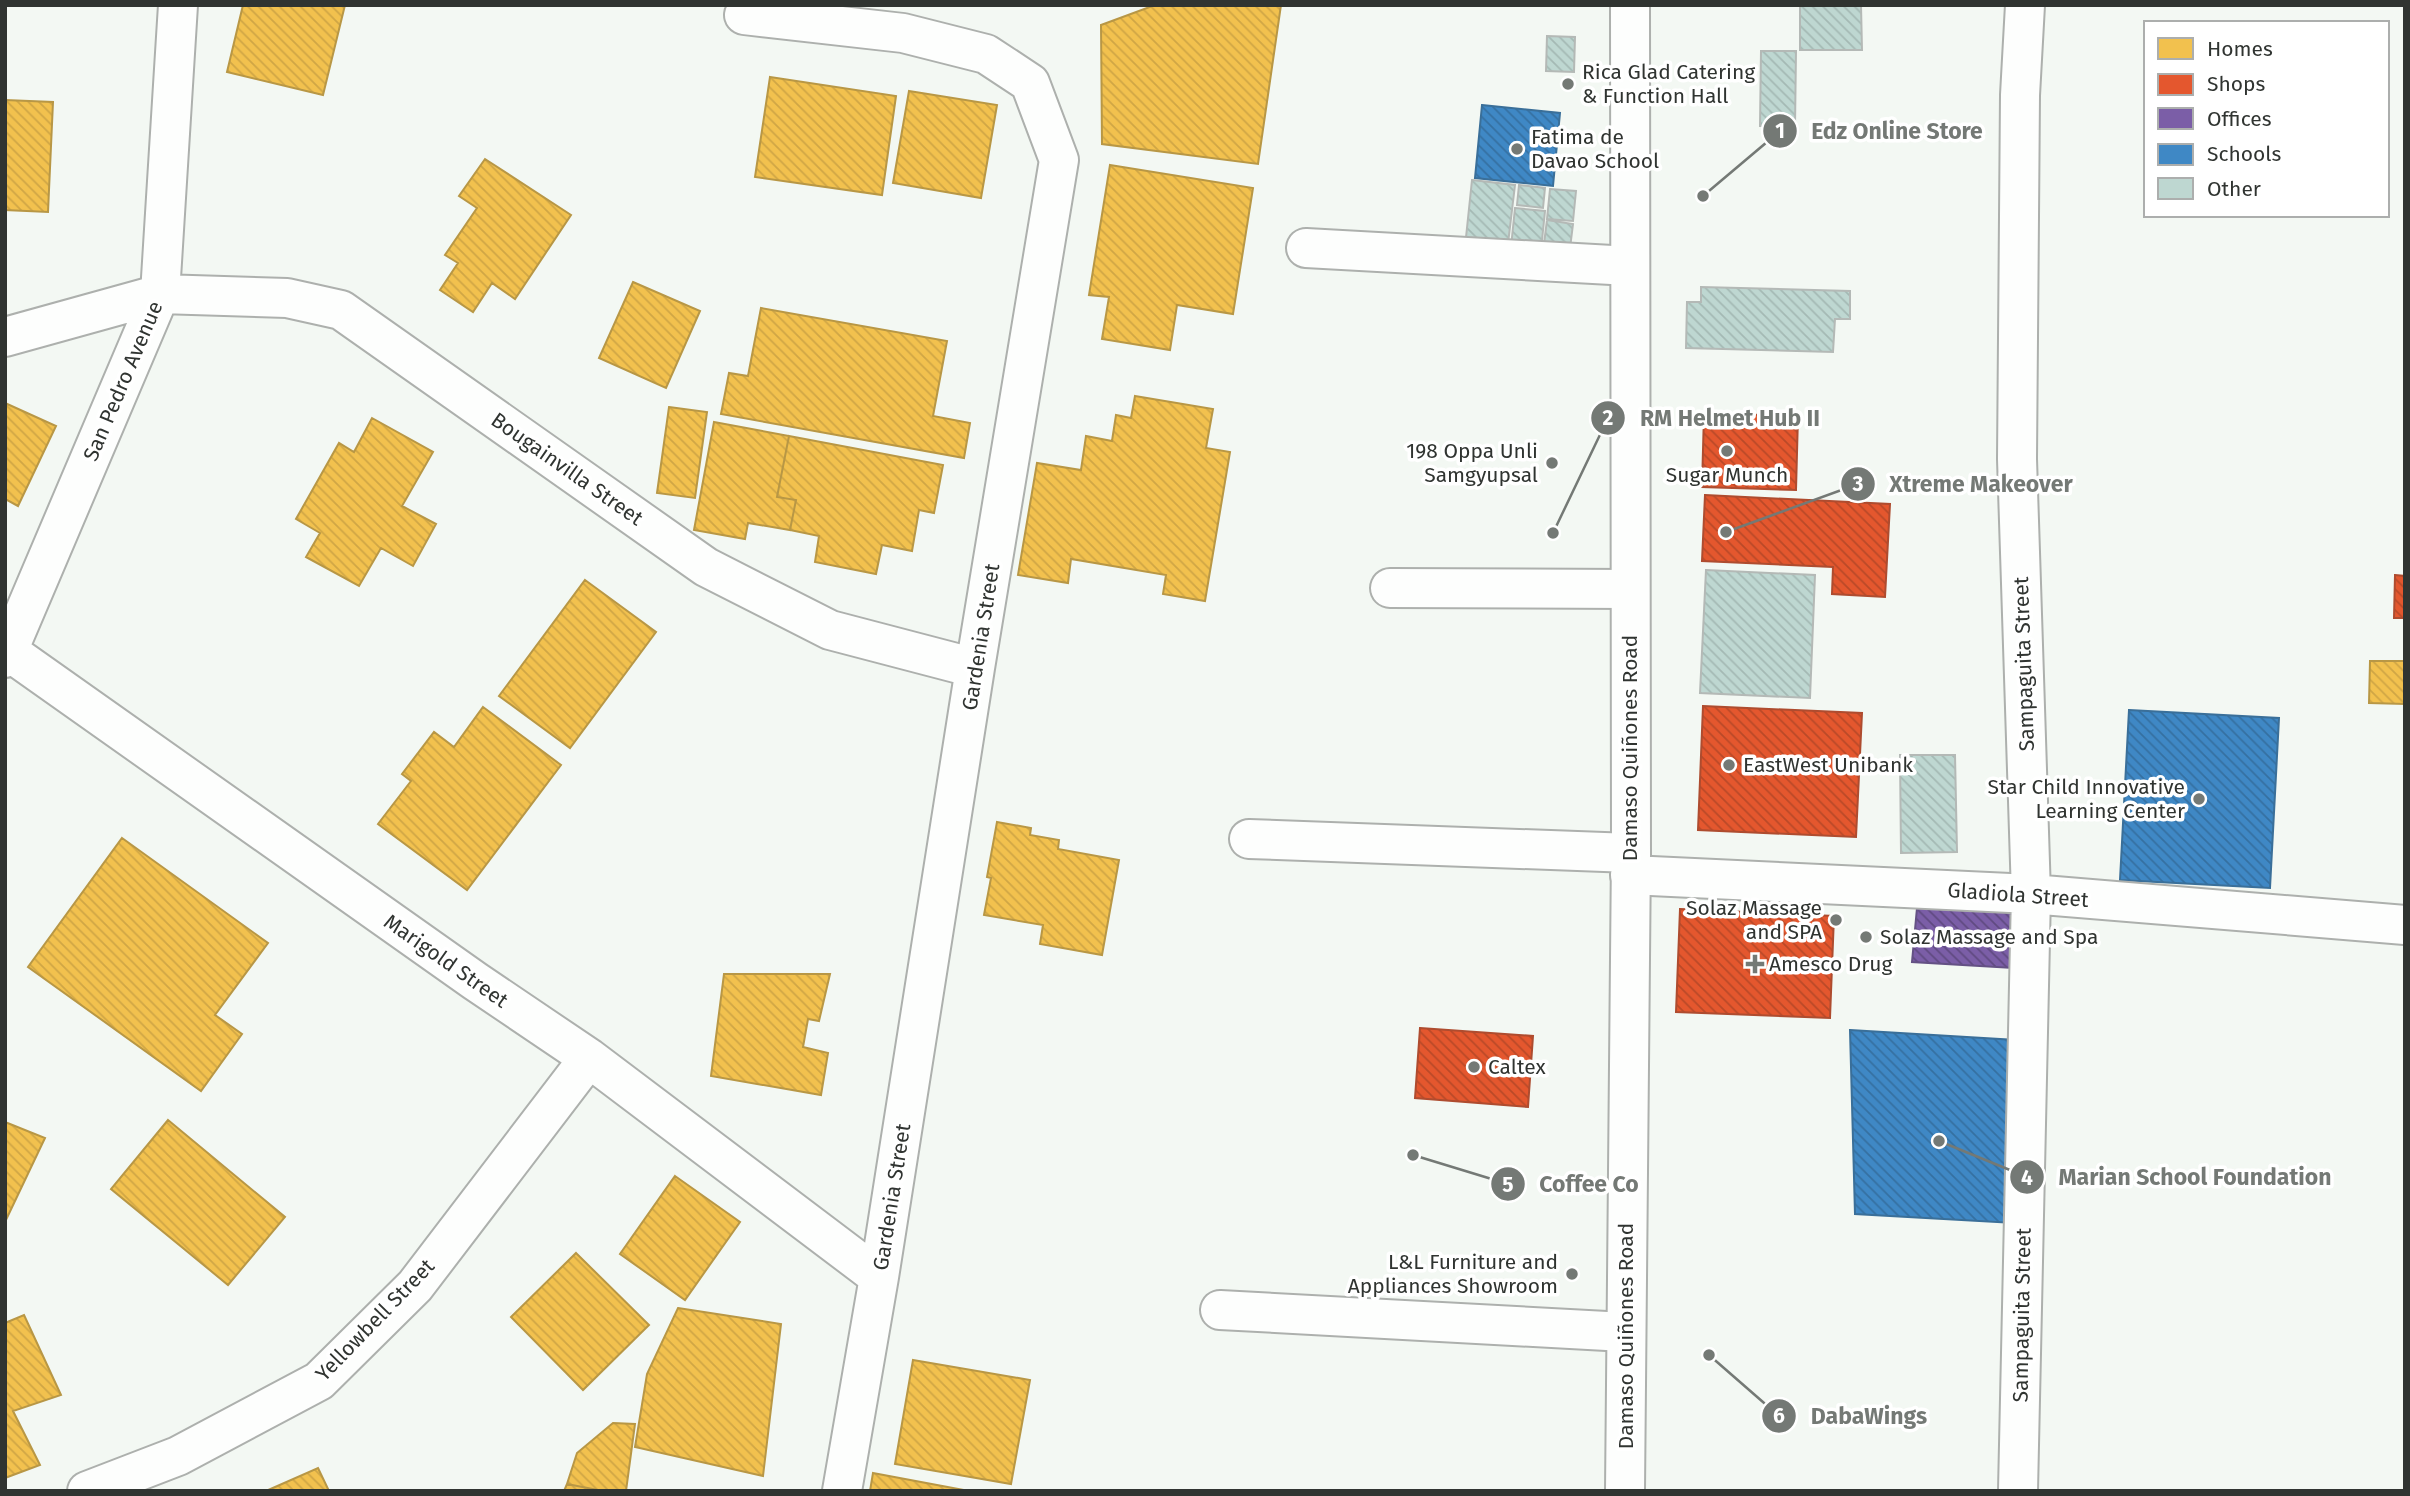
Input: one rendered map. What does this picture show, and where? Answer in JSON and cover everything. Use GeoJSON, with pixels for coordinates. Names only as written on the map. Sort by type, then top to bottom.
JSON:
{"type":"FeatureCollection","features":[{"type":"Feature","properties":{"kind":"street","name":"San Pedro Avenue"},"geometry":{"type":"LineString","coordinates":[[7,654],[160,294],[178,5]]}},
{"type":"Feature","properties":{"kind":"street","name":"Damaso Quiñones Road"},"geometry":{"type":"LineString","coordinates":[[1625,1491],[1630,864],[1630,5]]}},
{"type":"Feature","properties":{"kind":"street","name":"Sampaguita Street"},"geometry":{"type":"LineString","coordinates":[[2018,1491],[2031,894],[2017,459],[2020,95],[2025,5]]}},
{"type":"Feature","properties":{"kind":"street","name":"Gardenia Street"},"geometry":{"type":"LineString","coordinates":[[744,15],[903,33],[986,54],[1030,83],[1059,160],[842,1491]]}},
{"type":"Feature","properties":{"kind":"street"},"geometry":{"type":"LineString","coordinates":[[1306,248],[1630,266]]}},
{"type":"Feature","properties":{"kind":"street","name":"Bougainvilla Street"},"geometry":{"type":"LineString","coordinates":[[5,337],[160,294],[287,298],[341,310],[706,567],[830,630],[975,668]]}},
{"type":"Feature","properties":{"kind":"street"},"geometry":{"type":"LineString","coordinates":[[1390,588],[1630,589]]}},
{"type":"Feature","properties":{"kind":"street","name":"Marigold Street"},"geometry":{"type":"LineString","coordinates":[[7,654],[589,1058],[879,1277]]}},
{"type":"Feature","properties":{"kind":"street","name":"Gladiola Street"},"geometry":{"type":"LineString","coordinates":[[1249,839],[1630,864],[2405,925]]}},
{"type":"Feature","properties":{"kind":"street","name":"Yellowbell Street"},"geometry":{"type":"LineString","coordinates":[[87,1491],[178,1456],[319,1381],[415,1286],[589,1058]]}},
{"type":"Feature","properties":{"kind":"street"},"geometry":{"type":"LineString","coordinates":[[1220,1310],[1625,1332]]}},
{"type":"Feature","properties":{"kind":"building: Homes"},"geometry":{"type":"Polygon","coordinates":[[[243,5],[345,5],[323,95],[227,72],[243,5]]]}},
{"type":"Feature","properties":{"kind":"building: Homes"},"geometry":{"type":"Polygon","coordinates":[[[1155,5],[1281,5],[1258,164],[1102,144],[1101,25],[1155,5]]]}},
{"type":"Feature","properties":{"kind":"building: Homes"},"geometry":{"type":"Polygon","coordinates":[[[770,77],[896,96],[882,195],[755,177],[770,77]]]}},
{"type":"Feature","properties":{"kind":"building: Homes"},"geometry":{"type":"Polygon","coordinates":[[[909,91],[997,105],[981,198],[893,183],[909,91]]]}},
{"type":"Feature","properties":{"kind":"building: Homes"},"geometry":{"type":"Polygon","coordinates":[[[5,100],[53,102],[48,212],[5,210],[5,100]]]}},
{"type":"Feature","properties":{"kind":"building: Homes"},"geometry":{"type":"Polygon","coordinates":[[[485,159],[571,215],[515,299],[492,283],[473,312],[440,290],[458,263],[445,255],[477,208],[459,196],[485,159]]]}},
{"type":"Feature","properties":{"kind":"building: Homes"},"geometry":{"type":"Polygon","coordinates":[[[1110,165],[1253,188],[1233,314],[1177,305],[1170,350],[1102,339],[1109,297],[1089,295],[1110,165]]]}},
{"type":"Feature","properties":{"kind":"building: Homes"},"geometry":{"type":"Polygon","coordinates":[[[633,282],[700,311],[666,388],[599,358],[633,282]]]}},
{"type":"Feature","properties":{"kind":"building: Homes"},"geometry":{"type":"Polygon","coordinates":[[[761,308],[947,341],[933,416],[970,423],[964,458],[721,414],[729,373],[748,376],[761,308]]]}},
{"type":"Feature","properties":{"kind":"building: Homes"},"geometry":{"type":"Polygon","coordinates":[[[1135,396],[1213,409],[1206,448],[1230,452],[1205,601],[1163,594],[1166,575],[1071,559],[1068,583],[1018,575],[1037,463],[1081,470],[1086,436],[1112,441],[1116,415],[1131,418],[1135,396]]]}},
{"type":"Feature","properties":{"kind":"building: Homes"},"geometry":{"type":"Polygon","coordinates":[[[5,403],[56,426],[18,506],[5,499],[5,403]]]}},
{"type":"Feature","properties":{"kind":"building: Homes"},"geometry":{"type":"Polygon","coordinates":[[[669,407],[707,412],[695,498],[657,493],[669,407]]]}},
{"type":"Feature","properties":{"kind":"building: Homes"},"geometry":{"type":"Polygon","coordinates":[[[372,418],[433,452],[402,506],[436,524],[413,566],[381,548],[359,586],[306,557],[320,533],[296,519],[339,443],[354,452],[372,418]]]}},
{"type":"Feature","properties":{"kind":"building: Homes"},"geometry":{"type":"Polygon","coordinates":[[[714,422],[789,436],[777,497],[796,500],[790,530],[748,523],[745,539],[694,530],[714,422]]]}},
{"type":"Feature","properties":{"kind":"building: Homes"},"geometry":{"type":"Polygon","coordinates":[[[789,436],[943,465],[934,513],[919,510],[912,551],[882,545],[876,574],[815,562],[819,536],[790,530],[796,500],[777,497],[789,436]]]}},
{"type":"Feature","properties":{"kind":"building: Homes"},"geometry":{"type":"Polygon","coordinates":[[[585,580],[656,632],[570,748],[499,696],[585,580]]]}},
{"type":"Feature","properties":{"kind":"building: Homes"},"geometry":{"type":"Polygon","coordinates":[[[2370,661],[2405,661],[2405,704],[2369,703],[2370,661]]]}},
{"type":"Feature","properties":{"kind":"building: Homes"},"geometry":{"type":"Polygon","coordinates":[[[483,707],[561,765],[467,890],[378,824],[411,781],[402,774],[434,732],[454,747],[483,707]]]}},
{"type":"Feature","properties":{"kind":"building: Homes"},"geometry":{"type":"Polygon","coordinates":[[[997,822],[1031,828],[1030,835],[1059,840],[1058,849],[1119,860],[1102,955],[1040,944],[1043,925],[984,915],[991,878],[987,877],[997,822]]]}},
{"type":"Feature","properties":{"kind":"building: Homes"},"geometry":{"type":"Polygon","coordinates":[[[122,838],[268,943],[215,1015],[242,1034],[201,1091],[28,967],[122,838]]]}},
{"type":"Feature","properties":{"kind":"building: Homes"},"geometry":{"type":"Polygon","coordinates":[[[724,974],[830,974],[819,1021],[808,1019],[803,1047],[828,1053],[821,1095],[711,1076],[724,974]]]}},
{"type":"Feature","properties":{"kind":"building: Homes"},"geometry":{"type":"Polygon","coordinates":[[[168,1120],[285,1217],[228,1285],[111,1189],[168,1120]]]}},
{"type":"Feature","properties":{"kind":"building: Homes"},"geometry":{"type":"Polygon","coordinates":[[[5,1122],[45,1138],[5,1222],[5,1122]]]}},
{"type":"Feature","properties":{"kind":"building: Homes"},"geometry":{"type":"Polygon","coordinates":[[[675,1176],[740,1222],[685,1300],[620,1254],[675,1176]]]}},
{"type":"Feature","properties":{"kind":"building: Homes"},"geometry":{"type":"Polygon","coordinates":[[[576,1253],[649,1325],[583,1390],[511,1317],[576,1253]]]}},
{"type":"Feature","properties":{"kind":"building: Homes"},"geometry":{"type":"Polygon","coordinates":[[[678,1308],[781,1324],[763,1476],[635,1447],[647,1374],[678,1308]]]}},
{"type":"Feature","properties":{"kind":"building: Homes"},"geometry":{"type":"Polygon","coordinates":[[[24,1315],[61,1395],[13,1411],[40,1465],[5,1478],[5,1323],[24,1315]]]}},
{"type":"Feature","properties":{"kind":"building: Homes"},"geometry":{"type":"Polygon","coordinates":[[[913,1360],[1030,1380],[1011,1484],[895,1464],[913,1360]]]}},
{"type":"Feature","properties":{"kind":"building: Homes"},"geometry":{"type":"Polygon","coordinates":[[[613,1423],[635,1424],[626,1491],[603,1491],[567,1484],[577,1453],[613,1423]]]}},
{"type":"Feature","properties":{"kind":"building: Homes"},"geometry":{"type":"Polygon","coordinates":[[[318,1468],[329,1491],[266,1491],[318,1468]]]}},
{"type":"Feature","properties":{"kind":"building: Homes"},"geometry":{"type":"Polygon","coordinates":[[[873,1473],[969,1491],[870,1491],[873,1473]]]}},
{"type":"Feature","properties":{"kind":"building: Homes"},"geometry":{"type":"Polygon","coordinates":[[[567,1484],[603,1491],[564,1491],[567,1484]]]}},
{"type":"Feature","properties":{"kind":"building: Shops"},"geometry":{"type":"Polygon","coordinates":[[[1704,413],[1798,416],[1796,490],[1702,487],[1704,413]]]}},
{"type":"Feature","properties":{"kind":"building: Shops"},"geometry":{"type":"Polygon","coordinates":[[[1705,495],[1890,504],[1885,597],[1832,594],[1833,567],[1702,561],[1705,495]]]}},
{"type":"Feature","properties":{"kind":"building: Shops"},"geometry":{"type":"Polygon","coordinates":[[[2395,575],[2405,576],[2405,618],[2394,618],[2395,575]]]}},
{"type":"Feature","properties":{"kind":"building: Shops"},"geometry":{"type":"Polygon","coordinates":[[[1703,706],[1862,713],[1856,837],[1698,830],[1703,706]]]}},
{"type":"Feature","properties":{"kind":"building: Shops","name":"Amesco Drug"},"geometry":{"type":"Polygon","coordinates":[[[1680,909],[1834,916],[1830,1018],[1676,1012],[1680,909]]]}},
{"type":"Feature","properties":{"kind":"building: Shops","name":"Caltex"},"geometry":{"type":"Polygon","coordinates":[[[1420,1028],[1533,1036],[1528,1107],[1415,1098],[1420,1028]]]}},
{"type":"Feature","properties":{"kind":"building: Offices"},"geometry":{"type":"Polygon","coordinates":[[[1917,908],[2013,911],[2013,968],[1912,962],[1917,908]]]}},
{"type":"Feature","properties":{"kind":"building: Schools"},"geometry":{"type":"Polygon","coordinates":[[[1482,105],[1560,113],[1553,186],[1475,178],[1482,105]]]}},
{"type":"Feature","properties":{"kind":"building: Schools","name":"Star Child Innovative Learning Center"},"geometry":{"type":"Polygon","coordinates":[[[2129,710],[2279,718],[2270,888],[2120,880],[2129,710]]]}},
{"type":"Feature","properties":{"kind":"building: Schools"},"geometry":{"type":"Polygon","coordinates":[[[1850,1030],[2016,1040],[2014,1223],[1855,1214],[1850,1030]]]}},
{"type":"Feature","properties":{"kind":"building: Other"},"geometry":{"type":"Polygon","coordinates":[[[1800,5],[1861,5],[1862,50],[1800,50],[1800,5]]]}},
{"type":"Feature","properties":{"kind":"building: Other"},"geometry":{"type":"Polygon","coordinates":[[[1547,36],[1575,37],[1574,72],[1546,71],[1547,36]]]}},
{"type":"Feature","properties":{"kind":"building: Other"},"geometry":{"type":"Polygon","coordinates":[[[1761,51],[1796,51],[1795,127],[1760,126],[1761,51]]]}},
{"type":"Feature","properties":{"kind":"building: Other"},"geometry":{"type":"Polygon","coordinates":[[[1472,180],[1515,185],[1507,252],[1465,247],[1472,180]]]}},
{"type":"Feature","properties":{"kind":"building: Other"},"geometry":{"type":"Polygon","coordinates":[[[1519,185],[1545,188],[1543,208],[1517,205],[1519,185]]]}},
{"type":"Feature","properties":{"kind":"building: Other"},"geometry":{"type":"Polygon","coordinates":[[[1550,189],[1576,191],[1573,221],[1547,219],[1550,189]]]}},
{"type":"Feature","properties":{"kind":"building: Other"},"geometry":{"type":"Polygon","coordinates":[[[1515,208],[1545,211],[1541,250],[1511,247],[1515,208]]]}},
{"type":"Feature","properties":{"kind":"building: Other"},"geometry":{"type":"Polygon","coordinates":[[[1547,220],[1573,224],[1570,248],[1544,244],[1547,220]]]}},
{"type":"Feature","properties":{"kind":"building: Other"},"geometry":{"type":"Polygon","coordinates":[[[1701,287],[1850,291],[1850,319],[1835,319],[1833,352],[1686,348],[1687,302],[1701,302],[1701,287]]]}},
{"type":"Feature","properties":{"kind":"building: Other"},"geometry":{"type":"Polygon","coordinates":[[[1706,570],[1815,575],[1810,698],[1700,693],[1706,570]]]}},
{"type":"Feature","properties":{"kind":"building: Other"},"geometry":{"type":"Polygon","coordinates":[[[1900,755],[1955,755],[1957,852],[1901,853],[1900,755]]]}},
{"type":"Feature","properties":{"kind":"place","name":"Rica Glad Catering & Function Hall"},"geometry":{"type":"Point","coordinates":[1568,84]}},
{"type":"Feature","properties":{"kind":"place","name":"Fatima de Davao School"},"geometry":{"type":"Point","coordinates":[1517,149]}},
{"type":"Feature","properties":{"kind":"place","name":"Edz Online Store"},"geometry":{"type":"Point","coordinates":[1703,196]}},
{"type":"Feature","properties":{"kind":"place","name":"Sugar Munch"},"geometry":{"type":"Point","coordinates":[1727,451]}},
{"type":"Feature","properties":{"kind":"place","name":"198 Oppa Unli Samgyupsal"},"geometry":{"type":"Point","coordinates":[1552,463]}},
{"type":"Feature","properties":{"kind":"place","name":"Xtreme Makeover"},"geometry":{"type":"Point","coordinates":[1726,532]}},
{"type":"Feature","properties":{"kind":"place","name":"RM Helmet Hub II"},"geometry":{"type":"Point","coordinates":[1553,533]}},
{"type":"Feature","properties":{"kind":"place","name":"EastWest Unibank"},"geometry":{"type":"Point","coordinates":[1729,765]}},
{"type":"Feature","properties":{"kind":"place","name":"Star Child Innovative Learning Center"},"geometry":{"type":"Point","coordinates":[2199,799]}},
{"type":"Feature","properties":{"kind":"place","name":"Solaz Massage and SPA"},"geometry":{"type":"Point","coordinates":[1836,920]}},
{"type":"Feature","properties":{"kind":"place","name":"Solaz Massage and Spa"},"geometry":{"type":"Point","coordinates":[1866,937]}},
{"type":"Feature","properties":{"kind":"place","name":"Amesco Drug"},"geometry":{"type":"Point","coordinates":[1755,964]}},
{"type":"Feature","properties":{"kind":"place","name":"Caltex"},"geometry":{"type":"Point","coordinates":[1474,1067]}},
{"type":"Feature","properties":{"kind":"place","name":"Marian School Foundation"},"geometry":{"type":"Point","coordinates":[1939,1141]}},
{"type":"Feature","properties":{"kind":"place","name":"Coffee Co"},"geometry":{"type":"Point","coordinates":[1413,1155]}},
{"type":"Feature","properties":{"kind":"place","name":"L&L Furniture and Appliances Showroom"},"geometry":{"type":"Point","coordinates":[1572,1274]}},
{"type":"Feature","properties":{"kind":"place","name":"DabaWings"},"geometry":{"type":"Point","coordinates":[1709,1355]}}]}
